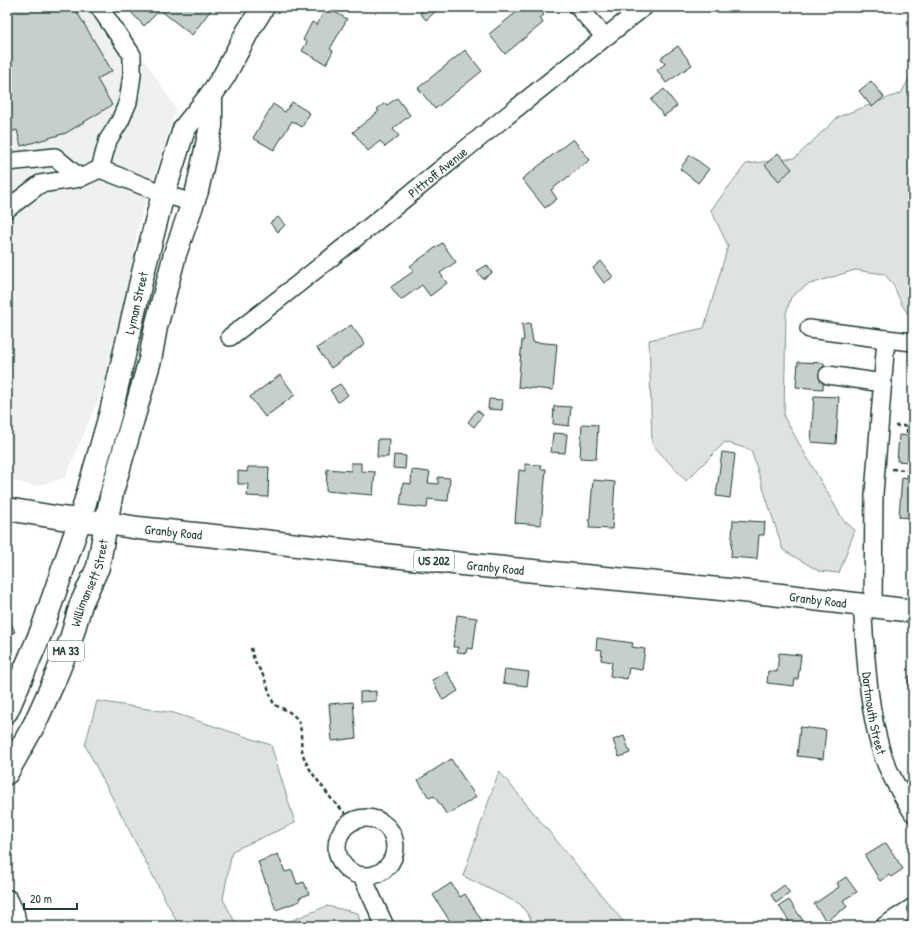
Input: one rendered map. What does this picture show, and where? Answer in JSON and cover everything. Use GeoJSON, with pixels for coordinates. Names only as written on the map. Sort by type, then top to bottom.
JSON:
{"type":"FeatureCollection","features":[{"type":"Feature","properties":{"kind":"main road","name":"Lyman Street"},"geometry":{"type":"LineString","coordinates":[[80,520],[111,412],[142,277],[164,194],[184,128],[211,95],[224,76],[248,31],[263,7]]}},
{"type":"Feature","properties":{"kind":"main road","name":"Lyman Street"},"geometry":{"type":"LineString","coordinates":[[107,523],[112,492],[150,360],[156,327],[205,158],[211,126],[211,95]]}},
{"type":"Feature","properties":{"kind":"main road","name":"Granby Road"},"geometry":{"type":"LineString","coordinates":[[7,509],[138,528],[263,540],[462,564],[772,594],[913,611]]}},
{"type":"Feature","properties":{"kind":"main road","name":"MA 33"},"geometry":{"type":"LineString","coordinates":[[7,711],[41,632],[80,520]]}},
{"type":"Feature","properties":{"kind":"main road","name":"Willimansett Street"},"geometry":{"type":"LineString","coordinates":[[7,772],[35,723],[71,639],[81,604],[98,567],[107,523]]}},
{"type":"Feature","properties":{"kind":"main road"},"geometry":{"type":"LineString","coordinates":[[7,901],[13,914],[15,926]]}},
{"type":"Feature","properties":{"kind":"street"},"geometry":{"type":"LineString","coordinates":[[99,7],[132,55],[132,74],[128,102],[120,121],[108,140],[100,169]]}},
{"type":"Feature","properties":{"kind":"street"},"geometry":{"type":"LineString","coordinates":[[578,7],[605,37]]}},
{"type":"Feature","properties":{"kind":"street","name":"Pittroff Avenue"},"geometry":{"type":"LineString","coordinates":[[230,337],[346,247],[644,7]]}},
{"type":"Feature","properties":{"kind":"street"},"geometry":{"type":"LineString","coordinates":[[7,162],[55,157],[80,178]]}},
{"type":"Feature","properties":{"kind":"street"},"geometry":{"type":"LineString","coordinates":[[7,209],[40,184],[80,178],[100,169],[164,194],[193,203]]}},
{"type":"Feature","properties":{"kind":"street"},"geometry":{"type":"LineString","coordinates":[[809,329],[913,342]]}},
{"type":"Feature","properties":{"kind":"street","name":"Dartmouth Street"},"geometry":{"type":"LineString","coordinates":[[886,339],[867,606],[866,671],[874,722],[881,751],[892,776],[913,813]]}},
{"type":"Feature","properties":{"kind":"street"},"geometry":{"type":"LineString","coordinates":[[828,375],[883,383]]}},
{"type":"Feature","properties":{"kind":"street"},"geometry":{"type":"LineString","coordinates":[[362,818],[376,820],[388,827],[394,840],[394,854],[388,867],[376,874],[362,876],[345,868],[341,862],[337,850],[337,844],[341,831],[350,822],[362,818]]}},
{"type":"Feature","properties":{"kind":"street"},"geometry":{"type":"LineString","coordinates":[[362,876],[384,926]]}},
{"type":"Feature","properties":{"kind":"street"},"geometry":{"type":"LineString","coordinates":[[884,926],[913,908]]}},
{"type":"Feature","properties":{"kind":"path"},"geometry":{"type":"LineString","coordinates":[[250,648],[254,660],[264,677],[274,705],[295,715],[300,724],[302,750],[307,765],[334,801],[347,815],[350,822]]}},
{"type":"Feature","properties":{"kind":"shaded area"},"geometry":{"type":"Polygon","coordinates":[[[7,7],[111,7],[176,109],[138,226],[126,309],[100,395],[65,478],[35,486],[7,480],[7,7]]]}},
{"type":"Feature","properties":{"kind":"shaded area"},"geometry":{"type":"Polygon","coordinates":[[[913,72],[913,315],[908,314],[902,305],[893,284],[884,274],[855,270],[807,285],[791,297],[786,314],[784,417],[843,520],[855,530],[839,573],[819,571],[783,550],[751,450],[725,442],[686,481],[652,444],[649,340],[704,328],[728,246],[711,210],[746,164],[795,158],[838,117],[901,93],[913,72]]]}},
{"type":"Feature","properties":{"kind":"shaded area"},"geometry":{"type":"Polygon","coordinates":[[[97,701],[174,713],[271,745],[295,823],[232,851],[223,899],[237,926],[179,926],[85,745],[97,701]]]}},
{"type":"Feature","properties":{"kind":"shaded area"},"geometry":{"type":"Polygon","coordinates":[[[499,771],[627,926],[525,926],[531,919],[520,904],[463,876],[499,771]]]}},
{"type":"Feature","properties":{"kind":"shaded area"},"geometry":{"type":"Polygon","coordinates":[[[327,906],[358,913],[361,926],[278,926],[327,906]]]}},
{"type":"Feature","properties":{"kind":"building"},"geometry":{"type":"Polygon","coordinates":[[[7,7],[74,7],[112,71],[97,79],[112,105],[66,133],[21,146],[17,130],[7,133],[7,7]]]}},
{"type":"Feature","properties":{"kind":"building"},"geometry":{"type":"Polygon","coordinates":[[[135,7],[213,7],[192,35],[160,10],[144,26],[130,11],[135,7]]]}},
{"type":"Feature","properties":{"kind":"building"},"geometry":{"type":"Polygon","coordinates":[[[326,7],[347,19],[330,49],[333,51],[326,64],[302,51],[307,42],[303,40],[312,22],[317,25],[326,7]]]}},
{"type":"Feature","properties":{"kind":"building"},"geometry":{"type":"Polygon","coordinates":[[[427,7],[433,7],[436,11],[426,20],[420,13],[427,7]]]}},
{"type":"Feature","properties":{"kind":"building"},"geometry":{"type":"Polygon","coordinates":[[[523,7],[538,7],[544,15],[540,18],[543,23],[505,54],[489,34],[523,7]]]}},
{"type":"Feature","properties":{"kind":"building"},"geometry":{"type":"Polygon","coordinates":[[[678,46],[692,65],[666,83],[657,70],[665,64],[661,58],[678,46]]]}},
{"type":"Feature","properties":{"kind":"building"},"geometry":{"type":"Polygon","coordinates":[[[465,50],[482,71],[435,109],[418,88],[465,50]]]}},
{"type":"Feature","properties":{"kind":"building"},"geometry":{"type":"Polygon","coordinates":[[[871,81],[884,97],[872,107],[859,91],[871,81]]]}},
{"type":"Feature","properties":{"kind":"building"},"geometry":{"type":"Polygon","coordinates":[[[664,89],[677,106],[664,116],[651,100],[664,89]]]}},
{"type":"Feature","properties":{"kind":"building"},"geometry":{"type":"Polygon","coordinates":[[[397,98],[410,115],[393,129],[399,136],[385,147],[380,141],[368,151],[353,132],[379,111],[377,109],[385,103],[387,105],[397,98]]]}},
{"type":"Feature","properties":{"kind":"building"},"geometry":{"type":"Polygon","coordinates":[[[292,102],[310,113],[302,127],[292,121],[274,150],[253,138],[273,104],[285,112],[292,102]]]}},
{"type":"Feature","properties":{"kind":"building"},"geometry":{"type":"Polygon","coordinates":[[[573,139],[590,160],[551,190],[557,199],[545,208],[522,179],[573,139]]]}},
{"type":"Feature","properties":{"kind":"building"},"geometry":{"type":"Polygon","coordinates":[[[778,153],[792,169],[779,181],[765,165],[778,153]]]}},
{"type":"Feature","properties":{"kind":"building"},"geometry":{"type":"Polygon","coordinates":[[[690,155],[709,169],[698,183],[680,169],[690,155]]]}},
{"type":"Feature","properties":{"kind":"building"},"geometry":{"type":"Polygon","coordinates":[[[278,217],[285,225],[278,232],[270,223],[278,217]]]}},
{"type":"Feature","properties":{"kind":"building"},"geometry":{"type":"Polygon","coordinates":[[[442,243],[456,262],[440,273],[447,283],[430,296],[422,285],[401,300],[391,287],[414,271],[410,266],[442,243]]]}},
{"type":"Feature","properties":{"kind":"building"},"geometry":{"type":"Polygon","coordinates":[[[601,261],[613,277],[604,283],[593,268],[601,261]]]}},
{"type":"Feature","properties":{"kind":"building"},"geometry":{"type":"Polygon","coordinates":[[[487,265],[492,273],[483,279],[477,271],[487,265]]]}},
{"type":"Feature","properties":{"kind":"building"},"geometry":{"type":"Polygon","coordinates":[[[530,323],[533,342],[557,344],[553,390],[518,387],[522,340],[524,340],[522,324],[530,323]]]}},
{"type":"Feature","properties":{"kind":"building"},"geometry":{"type":"Polygon","coordinates":[[[351,325],[365,344],[331,368],[317,348],[351,325]]]}},
{"type":"Feature","properties":{"kind":"building"},"geometry":{"type":"Polygon","coordinates":[[[798,362],[824,363],[823,389],[796,387],[798,362]]]}},
{"type":"Feature","properties":{"kind":"building"},"geometry":{"type":"Polygon","coordinates":[[[280,375],[295,395],[265,417],[250,397],[280,375]]]}},
{"type":"Feature","properties":{"kind":"building"},"geometry":{"type":"Polygon","coordinates":[[[340,384],[348,395],[338,402],[330,390],[340,384]]]}},
{"type":"Feature","properties":{"kind":"building"},"geometry":{"type":"Polygon","coordinates":[[[814,396],[839,397],[836,444],[811,442],[814,396]]]}},
{"type":"Feature","properties":{"kind":"building"},"geometry":{"type":"Polygon","coordinates":[[[489,399],[503,400],[502,410],[488,409],[489,399]]]}},
{"type":"Feature","properties":{"kind":"building"},"geometry":{"type":"Polygon","coordinates":[[[554,406],[571,407],[569,426],[553,424],[554,406]]]}},
{"type":"Feature","properties":{"kind":"building"},"geometry":{"type":"Polygon","coordinates":[[[477,410],[483,415],[474,427],[468,422],[477,410]]]}},
{"type":"Feature","properties":{"kind":"building"},"geometry":{"type":"Polygon","coordinates":[[[582,424],[598,425],[596,459],[580,458],[582,424]]]}},
{"type":"Feature","properties":{"kind":"building"},"geometry":{"type":"Polygon","coordinates":[[[553,433],[567,434],[565,453],[551,452],[553,433]]]}},
{"type":"Feature","properties":{"kind":"building"},"geometry":{"type":"Polygon","coordinates":[[[899,435],[913,436],[913,518],[899,517],[902,477],[907,478],[909,462],[897,461],[899,435]]]}},
{"type":"Feature","properties":{"kind":"building"},"geometry":{"type":"Polygon","coordinates":[[[378,439],[389,439],[388,457],[377,457],[378,439]]]}},
{"type":"Feature","properties":{"kind":"building"},"geometry":{"type":"Polygon","coordinates":[[[722,452],[735,454],[730,498],[716,496],[722,452]]]}},
{"type":"Feature","properties":{"kind":"building"},"geometry":{"type":"Polygon","coordinates":[[[394,455],[406,456],[405,469],[393,468],[394,455]]]}},
{"type":"Feature","properties":{"kind":"building"},"geometry":{"type":"Polygon","coordinates":[[[351,463],[361,463],[361,471],[375,472],[373,495],[326,491],[327,469],[351,471],[351,463]]]}},
{"type":"Feature","properties":{"kind":"building"},"geometry":{"type":"Polygon","coordinates":[[[525,464],[541,465],[541,469],[546,469],[541,525],[515,523],[519,470],[525,471],[525,464]]]}},
{"type":"Feature","properties":{"kind":"building"},"geometry":{"type":"Polygon","coordinates":[[[248,467],[269,467],[268,497],[247,496],[248,484],[238,484],[238,471],[247,472],[248,467]]]}},
{"type":"Feature","properties":{"kind":"building"},"geometry":{"type":"Polygon","coordinates":[[[412,470],[430,472],[428,483],[438,484],[438,477],[450,478],[448,501],[428,499],[427,508],[400,505],[403,483],[411,484],[412,470]]]}},
{"type":"Feature","properties":{"kind":"building"},"geometry":{"type":"Polygon","coordinates":[[[593,480],[615,482],[612,529],[589,528],[593,480]]]}},
{"type":"Feature","properties":{"kind":"building"},"geometry":{"type":"Polygon","coordinates":[[[733,520],[765,522],[764,535],[759,535],[757,559],[731,557],[733,520]]]}},
{"type":"Feature","properties":{"kind":"building"},"geometry":{"type":"Polygon","coordinates":[[[7,614],[15,632],[7,635],[7,614]]]}},
{"type":"Feature","properties":{"kind":"building"},"geometry":{"type":"Polygon","coordinates":[[[457,615],[477,618],[473,649],[467,648],[466,653],[457,652],[458,647],[453,647],[457,615]]]}},
{"type":"Feature","properties":{"kind":"building"},"geometry":{"type":"Polygon","coordinates":[[[597,638],[633,643],[632,647],[645,649],[642,670],[629,668],[627,679],[610,676],[612,662],[601,660],[602,650],[596,649],[597,638]]]}},
{"type":"Feature","properties":{"kind":"building"},"geometry":{"type":"Polygon","coordinates":[[[779,653],[801,655],[798,679],[795,679],[794,686],[767,683],[768,671],[777,672],[779,653]]]}},
{"type":"Feature","properties":{"kind":"building"},"geometry":{"type":"Polygon","coordinates":[[[913,665],[913,687],[908,687],[909,676],[912,676],[913,665]]]}},
{"type":"Feature","properties":{"kind":"building"},"geometry":{"type":"Polygon","coordinates":[[[505,669],[529,672],[527,686],[503,683],[505,669]]]}},
{"type":"Feature","properties":{"kind":"building"},"geometry":{"type":"Polygon","coordinates":[[[447,672],[458,691],[443,700],[432,680],[447,672]]]}},
{"type":"Feature","properties":{"kind":"building"},"geometry":{"type":"Polygon","coordinates":[[[376,691],[376,701],[360,702],[360,692],[376,691]]]}},
{"type":"Feature","properties":{"kind":"building"},"geometry":{"type":"Polygon","coordinates":[[[910,699],[913,699],[913,717],[910,717],[910,699]]]}},
{"type":"Feature","properties":{"kind":"building"},"geometry":{"type":"Polygon","coordinates":[[[353,702],[356,738],[332,741],[329,704],[353,702]]]}},
{"type":"Feature","properties":{"kind":"building"},"geometry":{"type":"Polygon","coordinates":[[[800,727],[826,730],[823,759],[797,756],[800,727]]]}},
{"type":"Feature","properties":{"kind":"building"},"geometry":{"type":"Polygon","coordinates":[[[624,736],[630,753],[619,757],[613,740],[624,736]]]}},
{"type":"Feature","properties":{"kind":"building"},"geometry":{"type":"Polygon","coordinates":[[[451,759],[476,797],[447,815],[434,796],[429,798],[418,780],[451,759]]]}},
{"type":"Feature","properties":{"kind":"building"},"geometry":{"type":"Polygon","coordinates":[[[886,843],[903,869],[891,877],[889,875],[880,881],[865,856],[886,843]]]}},
{"type":"Feature","properties":{"kind":"building"},"geometry":{"type":"Polygon","coordinates":[[[278,854],[285,872],[292,870],[297,884],[304,882],[309,894],[299,898],[300,901],[276,910],[258,862],[278,854]]]}},
{"type":"Feature","properties":{"kind":"building"},"geometry":{"type":"Polygon","coordinates":[[[846,877],[857,892],[843,900],[847,907],[826,921],[814,904],[839,887],[837,883],[846,877]]]}},
{"type":"Feature","properties":{"kind":"building"},"geometry":{"type":"Polygon","coordinates":[[[451,883],[460,897],[465,894],[482,921],[485,919],[490,926],[453,926],[433,895],[451,883]]]}},
{"type":"Feature","properties":{"kind":"building"},"geometry":{"type":"Polygon","coordinates":[[[784,885],[790,893],[776,903],[771,895],[784,885]]]}},
{"type":"Feature","properties":{"kind":"building"},"geometry":{"type":"Polygon","coordinates":[[[789,900],[806,925],[782,926],[789,921],[779,906],[789,900]]]}}]}
